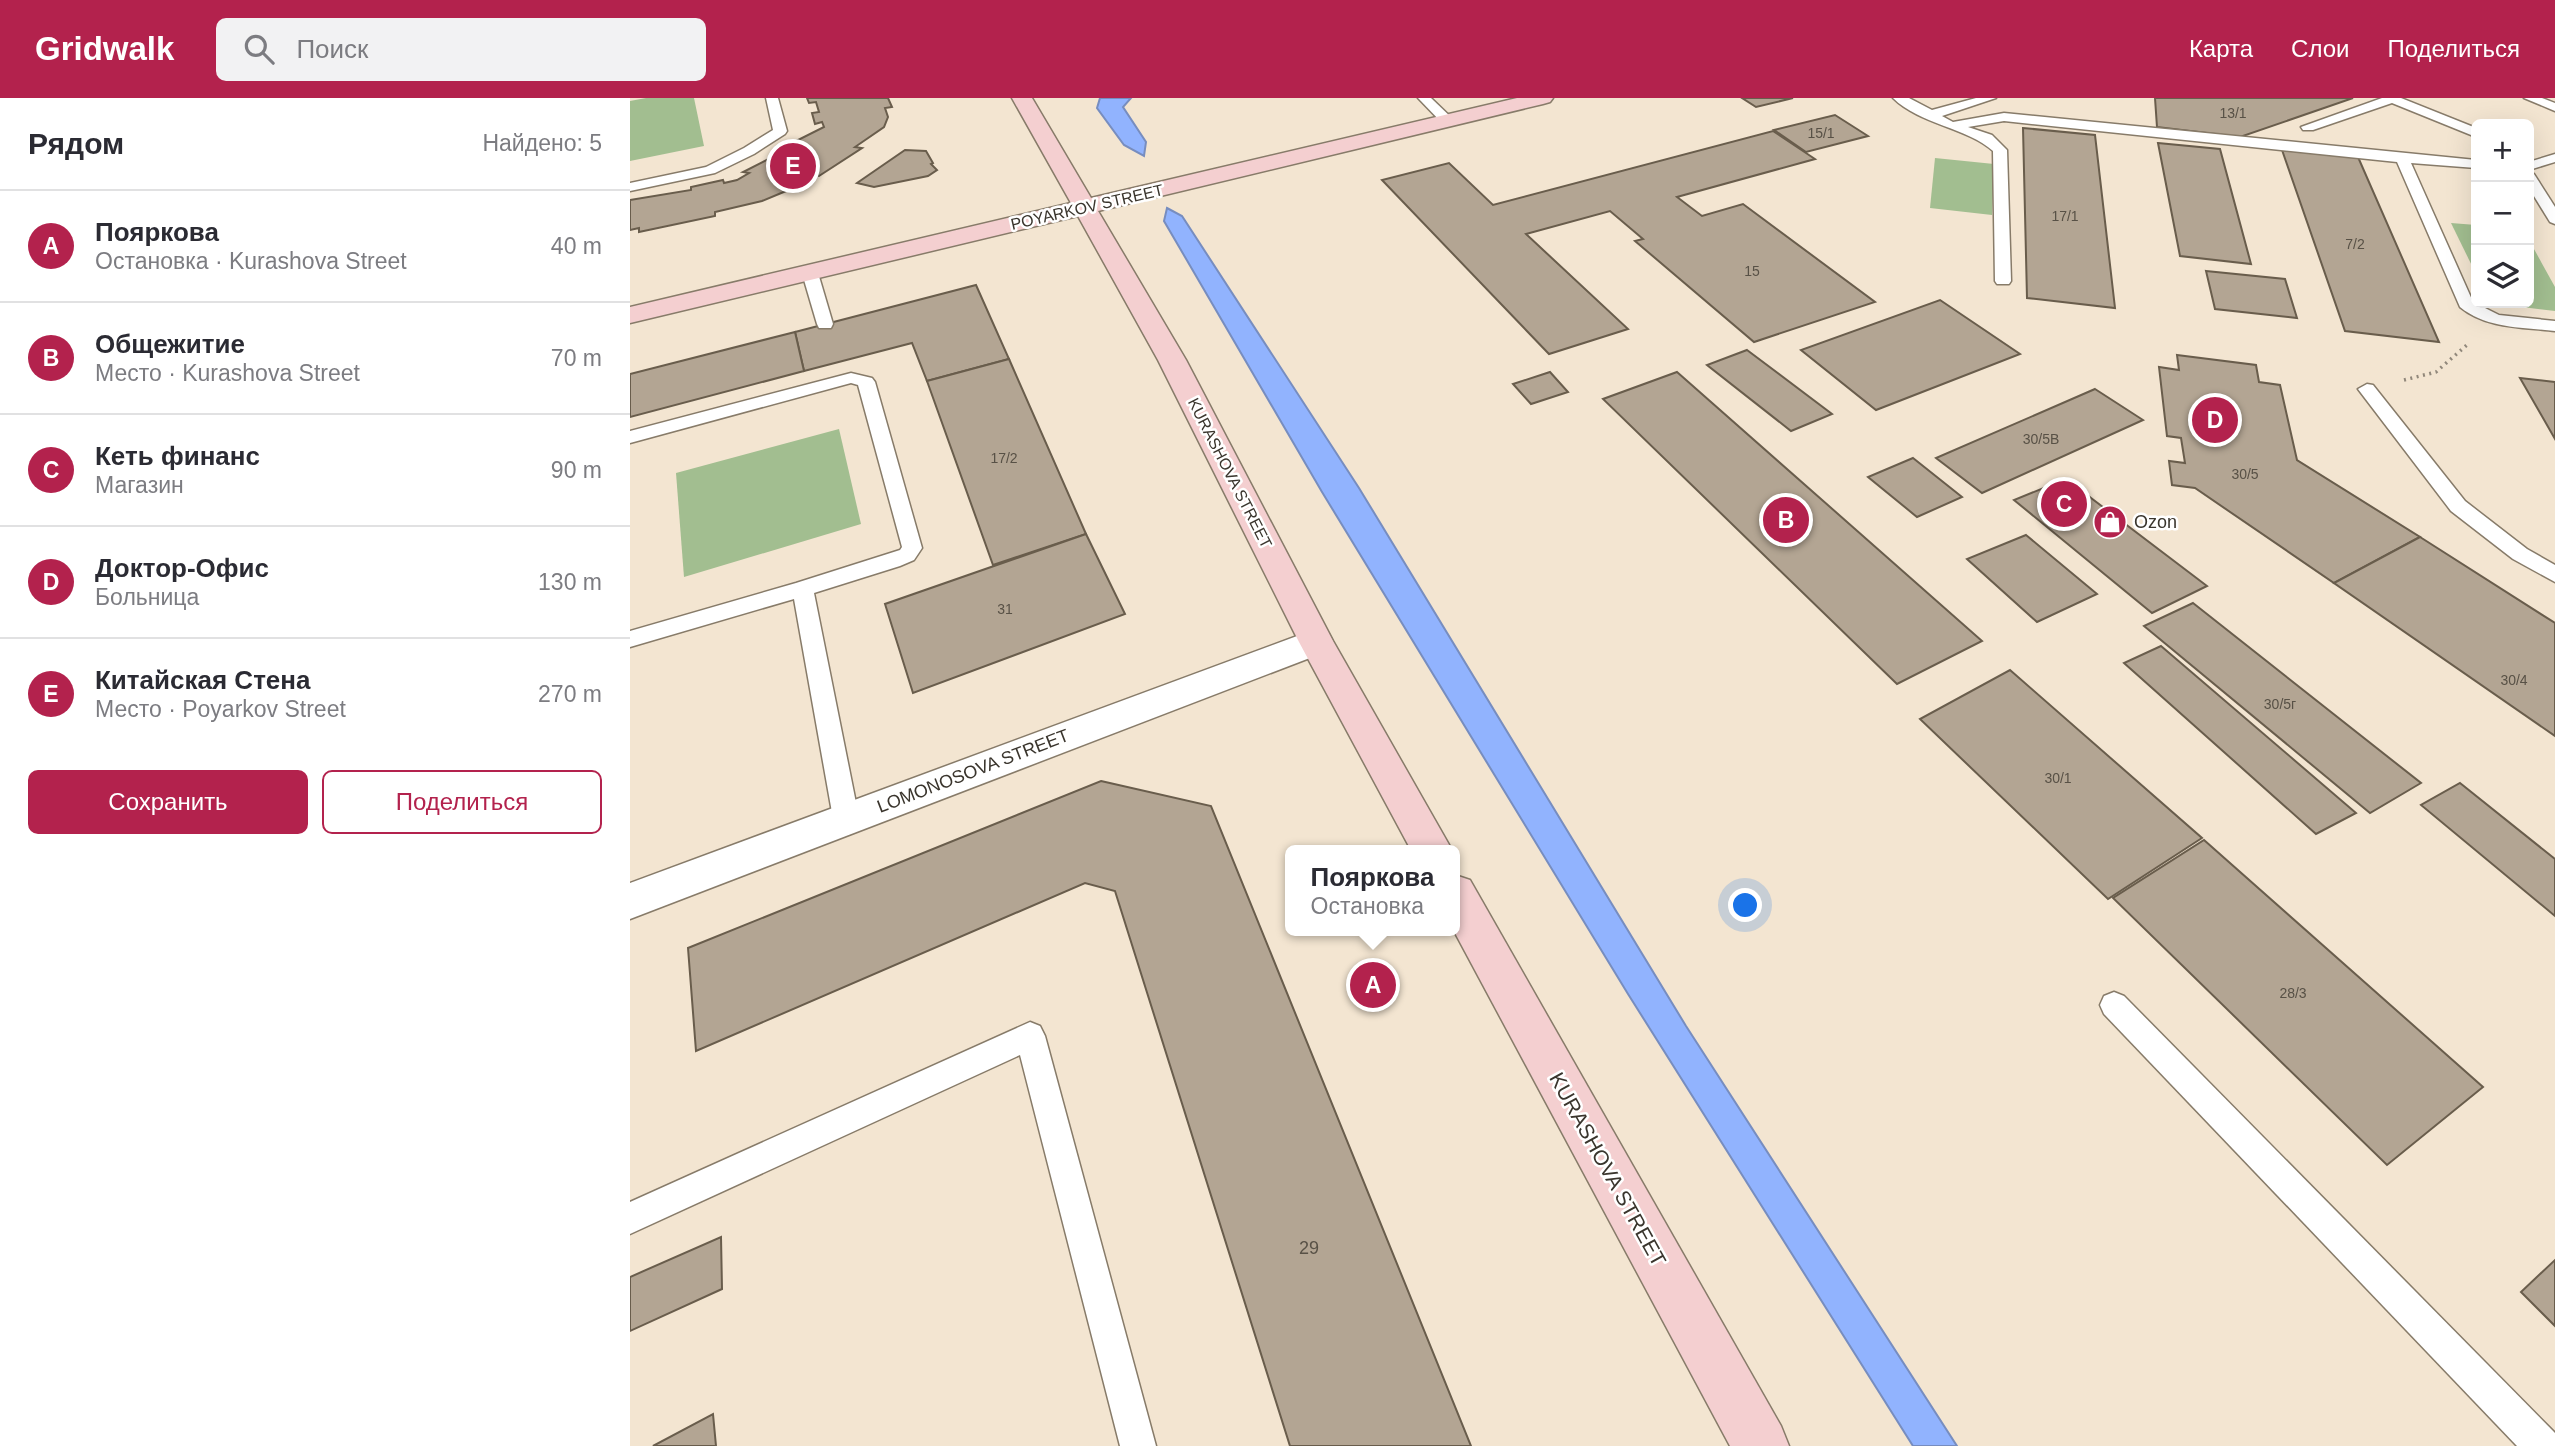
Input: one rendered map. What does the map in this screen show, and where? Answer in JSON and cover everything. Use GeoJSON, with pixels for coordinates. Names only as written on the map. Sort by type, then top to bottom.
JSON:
{"type":"FeatureCollection","features":[{"type":"Feature","properties":{"kind":"street","name":"KURASHOVA STREET"},"geometry":{"type":"LineString","coordinates":[[1022,98],[1172,360],[1316,642],[1429,845]]}},
{"type":"Feature","properties":{"kind":"street","name":"POYARKOV STREET"},"geometry":{"type":"LineString","coordinates":[[630,315],[1086,209],[1543,98]]}},
{"type":"Feature","properties":{"kind":"street","name":"LOMONOSOVA STREET"},"geometry":{"type":"LineString","coordinates":[[630,901],[1316,642]]}},
{"type":"Feature","properties":{"kind":"street","name":"KURASHOVA STREET"},"geometry":{"type":"LineString","coordinates":[[1460,902],[1761,1446]]}},
{"type":"Feature","properties":{"kind":"lane"},"geometry":{"type":"LineString","coordinates":[[630,187],[710,170],[749,151],[780,131],[772,98]]}},
{"type":"Feature","properties":{"kind":"lane"},"geometry":{"type":"LineString","coordinates":[[1424,98],[1448,121]]}},
{"type":"Feature","properties":{"kind":"lane"},"geometry":{"type":"LineString","coordinates":[[1899,98],[1951,126],[1987,138],[2000,150],[2003,281]]}},
{"type":"Feature","properties":{"kind":"lane"},"geometry":{"type":"LineString","coordinates":[[1930,114],[1990,98]]}},
{"type":"Feature","properties":{"kind":"lane"},"geometry":{"type":"LineString","coordinates":[[2530,98],[2555,107]]}},
{"type":"Feature","properties":{"kind":"lane"},"geometry":{"type":"LineString","coordinates":[[2308,127],[2393,99],[2471,131]]}},
{"type":"Feature","properties":{"kind":"lane"},"geometry":{"type":"LineString","coordinates":[[1951,126],[2004,117],[2471,164]]}},
{"type":"Feature","properties":{"kind":"lane"},"geometry":{"type":"LineString","coordinates":[[2402,158],[2466,304],[2475,312],[2503,319],[2555,326]]}},
{"type":"Feature","properties":{"kind":"lane"},"geometry":{"type":"LineString","coordinates":[[2532,182],[2555,219]]}},
{"type":"Feature","properties":{"kind":"lane"},"geometry":{"type":"LineString","coordinates":[[810,273],[825,324]]}},
{"type":"Feature","properties":{"kind":"lane"},"geometry":{"type":"LineString","coordinates":[[630,437],[839,372],[866,382],[912,548],[907,555],[893,561],[630,639]]}},
{"type":"Feature","properties":{"kind":"lane"},"geometry":{"type":"LineString","coordinates":[[2367,389],[2458,506],[2519,554],[2555,575]]}},
{"type":"Feature","properties":{"kind":"lane"},"geometry":{"type":"LineString","coordinates":[[803,589],[846,818]]}},
{"type":"Feature","properties":{"kind":"lane"},"geometry":{"type":"LineString","coordinates":[[2114,1005],[2542,1446]]}},
{"type":"Feature","properties":{"kind":"lane"},"geometry":{"type":"LineString","coordinates":[[630,1219],[1030,1036],[1138,1446]]}},
{"type":"Feature","properties":{"kind":"path"},"geometry":{"type":"LineString","coordinates":[[2367,389],[2437,372],[2503,319]]}},
{"type":"Feature","properties":{"kind":"green space"},"geometry":{"type":"Polygon","coordinates":[[[646,98],[694,98],[704,146],[630,161],[630,101],[646,98]]]}},
{"type":"Feature","properties":{"kind":"green space"},"geometry":{"type":"Polygon","coordinates":[[[1935,158],[1994,164],[1992,215],[1930,208],[1935,158]]]}},
{"type":"Feature","properties":{"kind":"green space"},"geometry":{"type":"Polygon","coordinates":[[[2451,223],[2471,225],[2471,264],[2451,223]]]}},
{"type":"Feature","properties":{"kind":"green space"},"geometry":{"type":"Polygon","coordinates":[[[2534,249],[2555,287],[2555,311],[2531,308],[2534,308],[2534,249]]]}},
{"type":"Feature","properties":{"kind":"green space"},"geometry":{"type":"Polygon","coordinates":[[[839,429],[861,524],[684,577],[676,473],[839,429]]]}},
{"type":"Feature","properties":{"kind":"water"},"geometry":{"type":"Polygon","coordinates":[[[1100,98],[1131,98],[1123,107],[1146,142],[1144,156],[1124,145],[1097,108],[1100,98]]]}},
{"type":"Feature","properties":{"kind":"water"},"geometry":{"type":"Polygon","coordinates":[[[1167,208],[1182,216],[1359,488],[1686,1026],[1957,1446],[1913,1446],[1628,994],[1322,492],[1164,221],[1167,208]]]}},
{"type":"Feature","properties":{"kind":"building"},"geometry":{"type":"Polygon","coordinates":[[[807,98],[888,98],[892,107],[885,108],[888,117],[884,127],[855,147],[862,148],[819,176],[812,174],[786,191],[762,201],[715,212],[715,216],[639,232],[639,228],[630,230],[630,200],[691,190],[691,187],[723,180],[724,183],[737,180],[749,173],[743,172],[790,148],[784,147],[824,127],[822,122],[815,124],[812,113],[819,112],[816,102],[809,103],[807,98]]]}},
{"type":"Feature","properties":{"kind":"building"},"geometry":{"type":"Polygon","coordinates":[[[1742,98],[1793,98],[1756,107],[1742,98]]]}},
{"type":"Feature","properties":{"kind":"building"},"geometry":{"type":"Polygon","coordinates":[[[2155,98],[2353,98],[2240,137],[2157,127],[2155,98]]]}},
{"type":"Feature","properties":{"kind":"building"},"geometry":{"type":"Polygon","coordinates":[[[1835,115],[1868,136],[1806,152],[1774,130],[1835,115]]]}},
{"type":"Feature","properties":{"kind":"building"},"geometry":{"type":"Polygon","coordinates":[[[2023,128],[2095,135],[2115,308],[2027,298],[2023,128]]]}},
{"type":"Feature","properties":{"kind":"building"},"geometry":{"type":"Polygon","coordinates":[[[1773,131],[1815,159],[1677,197],[1702,216],[1743,204],[1875,302],[1754,342],[1635,241],[1643,239],[1610,211],[1526,234],[1628,329],[1549,354],[1382,180],[1449,163],[1493,205],[1773,131]]]}},
{"type":"Feature","properties":{"kind":"building"},"geometry":{"type":"Polygon","coordinates":[[[2158,143],[2220,149],[2251,264],[2180,256],[2158,143]]]}},
{"type":"Feature","properties":{"kind":"building"},"geometry":{"type":"Polygon","coordinates":[[[905,150],[926,151],[933,163],[931,164],[937,170],[928,176],[874,187],[857,183],[905,150]]]}},
{"type":"Feature","properties":{"kind":"building"},"geometry":{"type":"Polygon","coordinates":[[[2282,150],[2358,157],[2439,342],[2345,331],[2282,150]]]}},
{"type":"Feature","properties":{"kind":"building"},"geometry":{"type":"Polygon","coordinates":[[[2206,271],[2285,279],[2297,318],[2215,309],[2206,271]]]}},
{"type":"Feature","properties":{"kind":"building"},"geometry":{"type":"Polygon","coordinates":[[[976,285],[1009,359],[927,381],[912,343],[804,371],[795,332],[976,285]]]}},
{"type":"Feature","properties":{"kind":"building"},"geometry":{"type":"Polygon","coordinates":[[[1940,300],[2020,354],[1876,410],[1801,350],[1940,300]]]}},
{"type":"Feature","properties":{"kind":"building"},"geometry":{"type":"Polygon","coordinates":[[[795,332],[804,371],[630,417],[630,374],[795,332]]]}},
{"type":"Feature","properties":{"kind":"building"},"geometry":{"type":"Polygon","coordinates":[[[1747,350],[1832,414],[1791,431],[1707,365],[1747,350]]]}},
{"type":"Feature","properties":{"kind":"building"},"geometry":{"type":"Polygon","coordinates":[[[2177,355],[2256,365],[2259,382],[2280,385],[2297,460],[2420,537],[2334,583],[2195,488],[2172,485],[2169,461],[2185,463],[2181,438],[2167,436],[2159,367],[2179,370],[2177,355]]]}},
{"type":"Feature","properties":{"kind":"building"},"geometry":{"type":"Polygon","coordinates":[[[1009,359],[1086,534],[993,565],[927,381],[1009,359]]]}},
{"type":"Feature","properties":{"kind":"building"},"geometry":{"type":"Polygon","coordinates":[[[1550,372],[1568,392],[1531,404],[1513,384],[1550,372]]]}},
{"type":"Feature","properties":{"kind":"building"},"geometry":{"type":"Polygon","coordinates":[[[1677,372],[1982,641],[1897,684],[1603,399],[1677,372]]]}},
{"type":"Feature","properties":{"kind":"building"},"geometry":{"type":"Polygon","coordinates":[[[2520,378],[2555,382],[2555,439],[2520,378]]]}},
{"type":"Feature","properties":{"kind":"building"},"geometry":{"type":"Polygon","coordinates":[[[2095,389],[2143,420],[1982,493],[1936,458],[2095,389]]]}},
{"type":"Feature","properties":{"kind":"building"},"geometry":{"type":"Polygon","coordinates":[[[1913,458],[1962,497],[1917,517],[1868,477],[1913,458]]]}},
{"type":"Feature","properties":{"kind":"building"},"geometry":{"type":"Polygon","coordinates":[[[2066,479],[2207,586],[2152,613],[2014,500],[2066,479]]]}},
{"type":"Feature","properties":{"kind":"building"},"geometry":{"type":"Polygon","coordinates":[[[1086,534],[1125,614],[913,693],[885,604],[1086,534]]]}},
{"type":"Feature","properties":{"kind":"building"},"geometry":{"type":"Polygon","coordinates":[[[2026,535],[2097,594],[2037,622],[1967,559],[2026,535]]]}},
{"type":"Feature","properties":{"kind":"building"},"geometry":{"type":"Polygon","coordinates":[[[2420,537],[2555,623],[2555,736],[2334,583],[2420,537]]]}},
{"type":"Feature","properties":{"kind":"building"},"geometry":{"type":"Polygon","coordinates":[[[2193,603],[2421,783],[2370,813],[2144,626],[2193,603]]]}},
{"type":"Feature","properties":{"kind":"building"},"geometry":{"type":"Polygon","coordinates":[[[2161,646],[2356,813],[2316,834],[2124,663],[2161,646]]]}},
{"type":"Feature","properties":{"kind":"building"},"geometry":{"type":"Polygon","coordinates":[[[2010,670],[2202,838],[2108,899],[1920,719],[2010,670]]]}},
{"type":"Feature","properties":{"kind":"building"},"geometry":{"type":"Polygon","coordinates":[[[1101,781],[1211,806],[1471,1446],[1290,1446],[1115,891],[1085,883],[696,1051],[688,948],[1101,781]]]}},
{"type":"Feature","properties":{"kind":"building"},"geometry":{"type":"Polygon","coordinates":[[[2460,783],[2555,859],[2555,916],[2421,805],[2460,783]]]}},
{"type":"Feature","properties":{"kind":"building"},"geometry":{"type":"Polygon","coordinates":[[[2204,840],[2483,1087],[2387,1165],[2113,898],[2204,840]]]}},
{"type":"Feature","properties":{"kind":"building"},"geometry":{"type":"Polygon","coordinates":[[[721,1237],[722,1289],[630,1331],[630,1277],[721,1237]]]}},
{"type":"Feature","properties":{"kind":"building"},"geometry":{"type":"Polygon","coordinates":[[[2555,1260],[2555,1326],[2521,1292],[2555,1260]]]}},
{"type":"Feature","properties":{"kind":"building"},"geometry":{"type":"Polygon","coordinates":[[[713,1414],[716,1446],[653,1446],[713,1414]]]}},
{"type":"Feature","properties":{"kind":"place","name":"Китайская Стена"},"geometry":{"type":"Point","coordinates":[793,166]}},
{"type":"Feature","properties":{"kind":"place","name":"Доктор-Офис"},"geometry":{"type":"Point","coordinates":[2215,420]}},
{"type":"Feature","properties":{"kind":"place","name":"Кеть финанс"},"geometry":{"type":"Point","coordinates":[2064,504]}},
{"type":"Feature","properties":{"kind":"place","name":"Общежитие"},"geometry":{"type":"Point","coordinates":[1786,520]}},
{"type":"Feature","properties":{"kind":"place","name":"Ozon"},"geometry":{"type":"Point","coordinates":[2110,522]}},
{"type":"Feature","properties":{"kind":"place","name":"Пояркова"},"geometry":{"type":"Point","coordinates":[1373,985]}}]}
